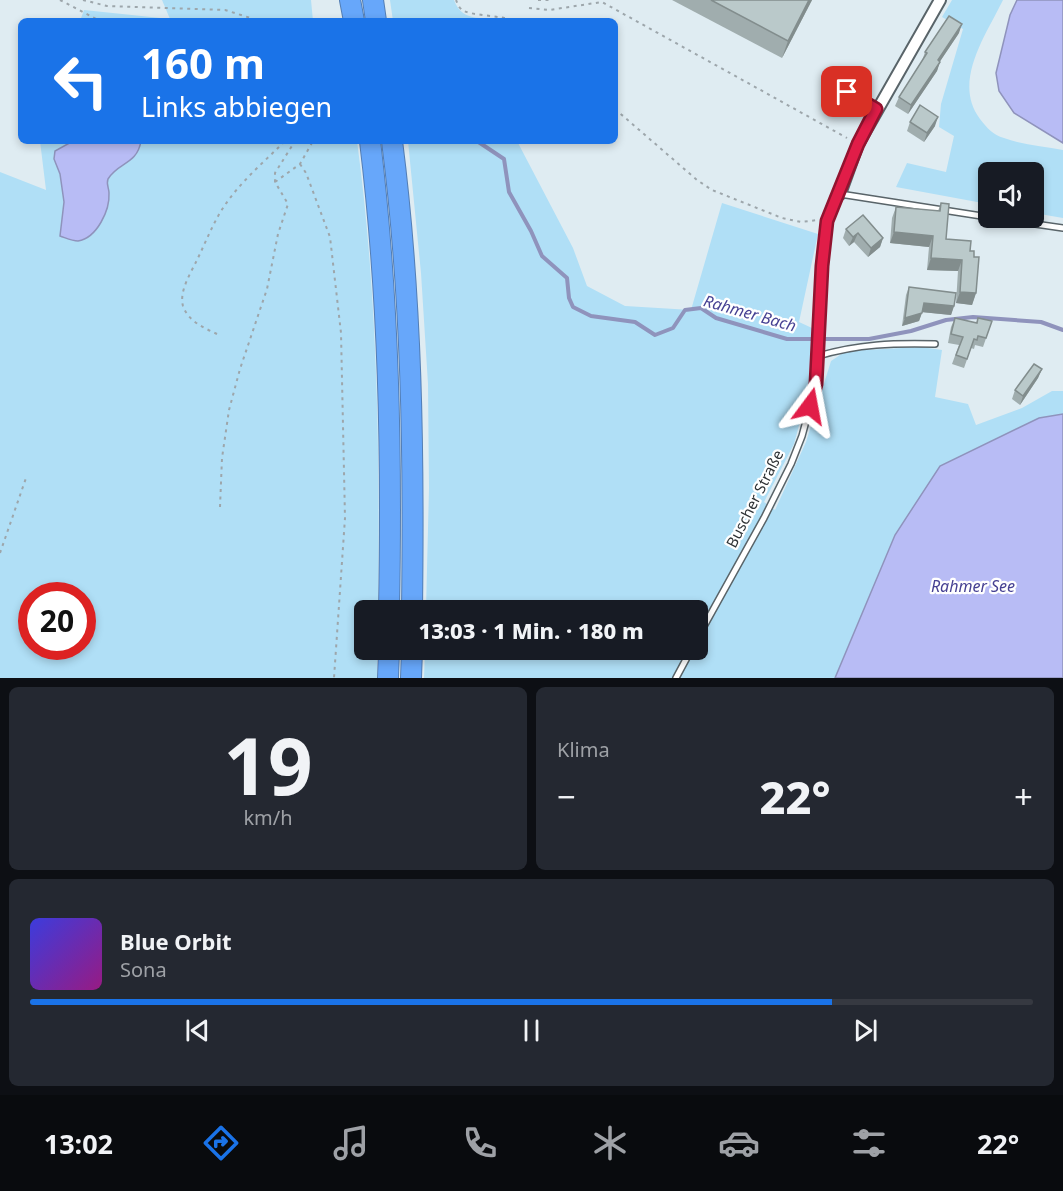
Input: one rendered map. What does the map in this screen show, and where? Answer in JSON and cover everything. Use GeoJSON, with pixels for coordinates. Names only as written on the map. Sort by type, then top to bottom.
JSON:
{"type":"FeatureCollection","features":[{"type":"Feature","properties":{"kind":"highway"},"geometry":{"type":"LineString","coordinates":[[350,0],[353,18]]}},
{"type":"Feature","properties":{"kind":"highway"},"geometry":{"type":"LineString","coordinates":[[373,0],[376,18]]}},
{"type":"Feature","properties":{"kind":"highway"},"geometry":{"type":"LineString","coordinates":[[370,144],[384,281],[389,389],[391,494],[389,600]]}},
{"type":"Feature","properties":{"kind":"highway"},"geometry":{"type":"LineString","coordinates":[[392,144],[406,278],[412,387],[414,492],[412,600]]}},
{"type":"Feature","properties":{"kind":"highway"},"geometry":{"type":"LineString","coordinates":[[388,678],[389,660]]}},
{"type":"Feature","properties":{"kind":"highway"},"geometry":{"type":"LineString","coordinates":[[411,678],[412,660]]}},
{"type":"Feature","properties":{"kind":"street","name":"Buscher Straße"},"geometry":{"type":"LineString","coordinates":[[840,194],[858,144],[876,109],[940,0]]}},
{"type":"Feature","properties":{"kind":"lane"},"geometry":{"type":"LineString","coordinates":[[847,92],[876,109]]}},
{"type":"Feature","properties":{"kind":"lane"},"geometry":{"type":"LineString","coordinates":[[840,194],[978,215]]}},
{"type":"Feature","properties":{"kind":"lane","name":"Buscher Straße"},"geometry":{"type":"LineString","coordinates":[[708,619],[764,518],[802,436],[816,384],[822,266],[827,221],[840,194]]}},
{"type":"Feature","properties":{"kind":"lane"},"geometry":{"type":"LineString","coordinates":[[1044,225],[1063,228]]}},
{"type":"Feature","properties":{"kind":"lane"},"geometry":{"type":"LineString","coordinates":[[818,356],[874,344],[935,344]]}},
{"type":"Feature","properties":{"kind":"lane"},"geometry":{"type":"LineString","coordinates":[[676,678],[686,660]]}},
{"type":"Feature","properties":{"kind":"path"},"geometry":{"type":"LineString","coordinates":[[60,0],[92,18]]}},
{"type":"Feature","properties":{"kind":"path"},"geometry":{"type":"LineString","coordinates":[[83,0],[107,6],[225,10],[250,18]]}},
{"type":"Feature","properties":{"kind":"path"},"geometry":{"type":"LineString","coordinates":[[456,0],[460,9],[467,13],[499,15],[507,18]]}},
{"type":"Feature","properties":{"kind":"path"},"geometry":{"type":"LineString","coordinates":[[538,0],[553,0]]}},
{"type":"Feature","properties":{"kind":"path"},"geometry":{"type":"LineString","coordinates":[[529,8],[549,10],[602,2],[858,144]]}},
{"type":"Feature","properties":{"kind":"path"},"geometry":{"type":"LineString","coordinates":[[618,112],[697,180],[712,190],[782,218],[801,222],[827,221]]}},
{"type":"Feature","properties":{"kind":"path"},"geometry":{"type":"LineString","coordinates":[[217,334],[200,326],[189,316],[182,302],[190,273],[223,208],[241,184],[282,144]]}},
{"type":"Feature","properties":{"kind":"path"},"geometry":{"type":"LineString","coordinates":[[220,507],[222,458],[229,410],[267,289],[278,234],[288,204],[275,182],[276,173],[292,144]]}},
{"type":"Feature","properties":{"kind":"path"},"geometry":{"type":"LineString","coordinates":[[275,182],[300,165],[311,144]]}},
{"type":"Feature","properties":{"kind":"path"},"geometry":{"type":"LineString","coordinates":[[300,165],[306,173],[330,237],[341,333],[345,518],[334,678]]}},
{"type":"Feature","properties":{"kind":"path"},"geometry":{"type":"LineString","coordinates":[[0,553],[26,478]]}},
{"type":"Feature","properties":{"kind":"shaded area"},"geometry":{"type":"Polygon","coordinates":[[[162,0],[311,0],[313,18],[170,18],[162,0]]]}},
{"type":"Feature","properties":{"kind":"shaded area"},"geometry":{"type":"Polygon","coordinates":[[[390,0],[454,0],[463,13],[476,18],[393,18],[390,0]]]}},
{"type":"Feature","properties":{"kind":"shaded area"},"geometry":{"type":"Polygon","coordinates":[[[952,0],[1003,0],[981,43],[970,74],[969,90],[972,105],[990,131],[997,135],[1019,142],[1063,150],[1063,218],[1044,215],[1044,162],[978,162],[978,202],[896,187],[907,163],[946,172],[954,136],[939,127],[941,104],[963,29],[942,17],[952,0]]]}},
{"type":"Feature","properties":{"kind":"shaded area"},"geometry":{"type":"Polygon","coordinates":[[[84,10],[160,18],[81,18],[84,10]]]}},
{"type":"Feature","properties":{"kind":"shaded area"},"geometry":{"type":"Polygon","coordinates":[[[40,144],[357,144],[373,316],[379,493],[378,600],[354,600],[354,660],[377,660],[377,678],[0,678],[0,172],[46,190],[40,144]]]}},
{"type":"Feature","properties":{"kind":"shaded area"},"geometry":{"type":"Polygon","coordinates":[[[408,144],[519,144],[573,248],[587,286],[625,306],[691,310],[722,203],[818,234],[799,322],[812,328],[809,388],[794,444],[764,502],[775,510],[806,442],[831,361],[846,351],[921,347],[942,350],[935,397],[968,404],[976,425],[1022,408],[1052,391],[1063,391],[1063,414],[1039,418],[895,535],[835,678],[424,678],[425,660],[708,660],[708,600],[426,600],[429,488],[428,384],[421,273],[408,144]]]}},
{"type":"Feature","properties":{"kind":"water"},"geometry":{"type":"Polygon","coordinates":[[[1017,0],[1063,0],[1063,143],[1014,113],[999,91],[996,73],[1010,15],[1017,0]]]}},
{"type":"Feature","properties":{"kind":"water"},"geometry":{"type":"Polygon","coordinates":[[[68,144],[140,144],[136,155],[112,173],[108,179],[109,200],[105,215],[91,235],[85,239],[78,241],[60,236],[64,202],[60,174],[54,159],[55,151],[68,144]]]}},
{"type":"Feature","properties":{"kind":"water","name":"Rahmer See"},"geometry":{"type":"Polygon","coordinates":[[[1063,414],[1063,678],[835,678],[895,535],[940,466],[1039,418],[1063,414]]]}},
{"type":"Feature","properties":{"kind":"building"},"geometry":{"type":"Polygon","coordinates":[[[711,0],[809,0],[788,41],[711,0]]]}},
{"type":"Feature","properties":{"kind":"building"},"geometry":{"type":"Polygon","coordinates":[[[949,16],[962,24],[911,105],[899,97],[949,16]]]}},
{"type":"Feature","properties":{"kind":"building"},"geometry":{"type":"Polygon","coordinates":[[[920,105],[938,117],[927,133],[910,122],[920,105]]]}},
{"type":"Feature","properties":{"kind":"building"},"geometry":{"type":"Polygon","coordinates":[[[941,203],[949,204],[946,239],[971,241],[970,251],[974,251],[974,257],[979,257],[976,293],[960,292],[962,260],[931,258],[933,236],[894,232],[896,207],[940,211],[941,203]]]}},
{"type":"Feature","properties":{"kind":"building"},"geometry":{"type":"Polygon","coordinates":[[[863,215],[883,238],[871,248],[858,233],[853,237],[846,229],[863,215]]]}},
{"type":"Feature","properties":{"kind":"building"},"geometry":{"type":"Polygon","coordinates":[[[909,287],[956,293],[954,306],[924,303],[922,313],[905,318],[909,287]]]}},
{"type":"Feature","properties":{"kind":"building"},"geometry":{"type":"Polygon","coordinates":[[[955,318],[977,323],[978,318],[992,321],[986,338],[978,336],[977,340],[974,339],[967,359],[956,355],[963,337],[951,334],[955,318]]]}},
{"type":"Feature","properties":{"kind":"building"},"geometry":{"type":"Polygon","coordinates":[[[1034,364],[1042,369],[1023,396],[1015,390],[1034,364]]]}},
{"type":"Feature","properties":{"kind":"waterway","name":"Rahmer Bach"},"geometry":{"type":"LineString","coordinates":[[482,144],[504,159],[509,192],[542,256],[567,278],[569,298],[573,307],[591,316],[635,322],[655,335],[673,328],[685,310],[701,308],[716,318],[787,339],[869,339],[911,331],[946,320],[973,317],[1041,322],[1063,330]]}},
{"type":"Feature","properties":{"kind":"route"},"geometry":{"type":"LineString","coordinates":[[810,406],[816,384],[822,266],[827,221],[840,194],[858,144],[876,109],[847,92]]}}]}
